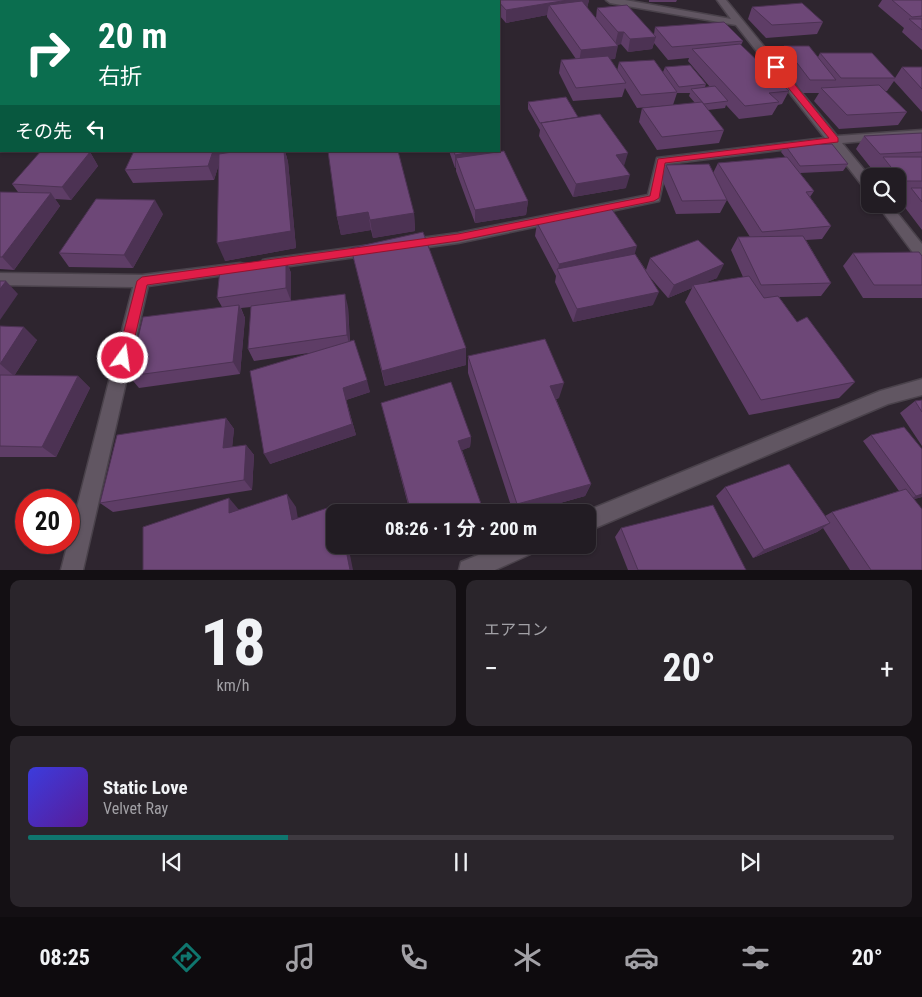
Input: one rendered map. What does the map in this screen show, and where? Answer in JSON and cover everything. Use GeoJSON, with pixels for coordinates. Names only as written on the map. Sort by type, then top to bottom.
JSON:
{"type":"FeatureCollection","features":[{"type":"Feature","properties":{"kind":"lane"},"geometry":{"type":"LineString","coordinates":[[610,0],[740,23]]}},
{"type":"Feature","properties":{"kind":"lane"},"geometry":{"type":"LineString","coordinates":[[721,0],[861,174]]}},
{"type":"Feature","properties":{"kind":"lane"},"geometry":{"type":"LineString","coordinates":[[0,279],[142,281],[458,238],[654,198],[661,161],[835,140],[922,133]]}},
{"type":"Feature","properties":{"kind":"lane"},"geometry":{"type":"LineString","coordinates":[[891,213],[922,254]]}},
{"type":"Feature","properties":{"kind":"lane"},"geometry":{"type":"LineString","coordinates":[[72,570],[142,281]]}},
{"type":"Feature","properties":{"kind":"lane"},"geometry":{"type":"LineString","coordinates":[[596,517],[886,397],[922,388]]}},
{"type":"Feature","properties":{"kind":"lane"},"geometry":{"type":"LineString","coordinates":[[469,570],[507,554]]}},
{"type":"Feature","properties":{"kind":"building"},"geometry":{"type":"Polygon","coordinates":[[[500,0],[568,0],[506,10],[500,3],[500,0]]]}},
{"type":"Feature","properties":{"kind":"building"},"geometry":{"type":"Polygon","coordinates":[[[892,0],[922,0],[922,16],[912,17],[892,0]]]}},
{"type":"Feature","properties":{"kind":"building"},"geometry":{"type":"Polygon","coordinates":[[[582,1],[618,46],[581,50],[549,5],[582,1]]]}},
{"type":"Feature","properties":{"kind":"building"},"geometry":{"type":"Polygon","coordinates":[[[802,3],[823,22],[772,25],[752,7],[802,3]]]}},
{"type":"Feature","properties":{"kind":"building"},"geometry":{"type":"Polygon","coordinates":[[[627,5],[656,37],[630,39],[624,32],[618,32],[597,8],[627,5]]]}},
{"type":"Feature","properties":{"kind":"building"},"geometry":{"type":"Polygon","coordinates":[[[909,19],[922,19],[922,30],[909,19]]]}},
{"type":"Feature","properties":{"kind":"building"},"geometry":{"type":"Polygon","coordinates":[[[724,22],[743,41],[672,47],[655,27],[724,22]]]}},
{"type":"Feature","properties":{"kind":"building"},"geometry":{"type":"Polygon","coordinates":[[[740,44],[789,91],[769,93],[779,102],[745,106],[692,49],[740,44]]]}},
{"type":"Feature","properties":{"kind":"building"},"geometry":{"type":"Polygon","coordinates":[[[784,46],[809,46],[836,80],[810,80],[784,46]]]}},
{"type":"Feature","properties":{"kind":"building"},"geometry":{"type":"Polygon","coordinates":[[[820,53],[872,53],[895,78],[841,78],[820,53]]]}},
{"type":"Feature","properties":{"kind":"building"},"geometry":{"type":"Polygon","coordinates":[[[608,56],[626,83],[576,88],[561,60],[608,56]]]}},
{"type":"Feature","properties":{"kind":"building"},"geometry":{"type":"Polygon","coordinates":[[[654,60],[677,92],[641,95],[619,62],[654,60]]]}},
{"type":"Feature","properties":{"kind":"building"},"geometry":{"type":"Polygon","coordinates":[[[690,65],[706,84],[679,87],[665,67],[690,65]]]}},
{"type":"Feature","properties":{"kind":"building"},"geometry":{"type":"Polygon","coordinates":[[[902,67],[922,67],[922,89],[902,67]]]}},
{"type":"Feature","properties":{"kind":"building"},"geometry":{"type":"Polygon","coordinates":[[[879,85],[907,112],[847,115],[821,88],[879,85]]]}},
{"type":"Feature","properties":{"kind":"building"},"geometry":{"type":"Polygon","coordinates":[[[715,86],[728,101],[704,104],[691,89],[715,86]]]}},
{"type":"Feature","properties":{"kind":"building"},"geometry":{"type":"Polygon","coordinates":[[[566,97],[578,117],[540,123],[528,102],[566,97]]]}},
{"type":"Feature","properties":{"kind":"building"},"geometry":{"type":"Polygon","coordinates":[[[702,102],[724,130],[662,137],[642,108],[702,102]]]}},
{"type":"Feature","properties":{"kind":"building"},"geometry":{"type":"Polygon","coordinates":[[[600,114],[628,153],[616,155],[630,175],[576,184],[541,123],[600,114]]]}},
{"type":"Feature","properties":{"kind":"building"},"geometry":{"type":"Polygon","coordinates":[[[922,133],[922,152],[880,154],[864,136],[922,133]]]}},
{"type":"Feature","properties":{"kind":"building"},"geometry":{"type":"Polygon","coordinates":[[[832,144],[848,164],[800,166],[785,145],[832,144]]]}},
{"type":"Feature","properties":{"kind":"building"},"geometry":{"type":"Polygon","coordinates":[[[504,151],[528,201],[475,210],[456,158],[504,151]]]}},
{"type":"Feature","properties":{"kind":"building"},"geometry":{"type":"Polygon","coordinates":[[[40,152],[90,152],[62,187],[12,184],[40,152]]]}},
{"type":"Feature","properties":{"kind":"building"},"geometry":{"type":"Polygon","coordinates":[[[134,152],[213,152],[208,166],[125,170],[134,152]]]}},
{"type":"Feature","properties":{"kind":"building"},"geometry":{"type":"Polygon","coordinates":[[[232,152],[284,152],[291,231],[217,243],[219,154],[232,152]]]}},
{"type":"Feature","properties":{"kind":"building"},"geometry":{"type":"Polygon","coordinates":[[[328,152],[398,152],[414,213],[370,220],[368,212],[337,217],[328,152]]]}},
{"type":"Feature","properties":{"kind":"building"},"geometry":{"type":"Polygon","coordinates":[[[454,152],[472,152],[455,155],[454,152]]]}},
{"type":"Feature","properties":{"kind":"building"},"geometry":{"type":"Polygon","coordinates":[[[787,157],[814,191],[806,192],[831,226],[762,232],[718,163],[787,157]]]}},
{"type":"Feature","properties":{"kind":"building"},"geometry":{"type":"Polygon","coordinates":[[[883,157],[922,157],[922,181],[906,181],[906,168],[892,168],[883,157]]]}},
{"type":"Feature","properties":{"kind":"building"},"geometry":{"type":"Polygon","coordinates":[[[709,164],[727,200],[682,201],[666,165],[709,164]]]}},
{"type":"Feature","properties":{"kind":"building"},"geometry":{"type":"Polygon","coordinates":[[[911,188],[922,188],[922,202],[911,188]]]}},
{"type":"Feature","properties":{"kind":"building"},"geometry":{"type":"Polygon","coordinates":[[[0,192],[51,193],[2,257],[0,257],[0,192]]]}},
{"type":"Feature","properties":{"kind":"building"},"geometry":{"type":"Polygon","coordinates":[[[96,199],[155,200],[124,255],[59,253],[96,199]]]}},
{"type":"Feature","properties":{"kind":"building"},"geometry":{"type":"Polygon","coordinates":[[[611,208],[637,246],[559,264],[537,223],[611,208]]]}},
{"type":"Feature","properties":{"kind":"building"},"geometry":{"type":"Polygon","coordinates":[[[423,232],[466,348],[382,371],[351,248],[423,232]]]}},
{"type":"Feature","properties":{"kind":"building"},"geometry":{"type":"Polygon","coordinates":[[[803,236],[831,283],[761,285],[738,237],[803,236]]]}},
{"type":"Feature","properties":{"kind":"building"},"geometry":{"type":"Polygon","coordinates":[[[698,240],[724,264],[674,285],[650,258],[698,240]]]}},
{"type":"Feature","properties":{"kind":"building"},"geometry":{"type":"Polygon","coordinates":[[[919,252],[922,256],[922,285],[874,285],[853,253],[919,252]]]}},
{"type":"Feature","properties":{"kind":"building"},"geometry":{"type":"Polygon","coordinates":[[[635,254],[659,292],[577,309],[557,269],[635,254]]]}},
{"type":"Feature","properties":{"kind":"building"},"geometry":{"type":"Polygon","coordinates":[[[286,260],[286,288],[217,298],[220,269],[286,260]]]}},
{"type":"Feature","properties":{"kind":"building"},"geometry":{"type":"Polygon","coordinates":[[[749,276],[764,298],[778,296],[797,322],[807,317],[855,382],[761,400],[693,285],[749,276]]]}},
{"type":"Feature","properties":{"kind":"building"},"geometry":{"type":"Polygon","coordinates":[[[0,281],[6,281],[0,289],[0,281]]]}},
{"type":"Feature","properties":{"kind":"building"},"geometry":{"type":"Polygon","coordinates":[[[345,294],[347,335],[248,349],[251,306],[345,294]]]}},
{"type":"Feature","properties":{"kind":"building"},"geometry":{"type":"Polygon","coordinates":[[[239,305],[233,362],[129,376],[143,317],[239,305]]]}},
{"type":"Feature","properties":{"kind":"building"},"geometry":{"type":"Polygon","coordinates":[[[0,326],[24,327],[0,364],[0,326]]]}},
{"type":"Feature","properties":{"kind":"building"},"geometry":{"type":"Polygon","coordinates":[[[545,339],[564,383],[550,386],[591,484],[517,504],[468,356],[545,339]]]}},
{"type":"Feature","properties":{"kind":"building"},"geometry":{"type":"Polygon","coordinates":[[[354,340],[367,380],[343,388],[352,424],[264,454],[250,371],[354,340]]]}},
{"type":"Feature","properties":{"kind":"building"},"geometry":{"type":"Polygon","coordinates":[[[0,375],[78,376],[42,447],[0,446],[0,375]]]}},
{"type":"Feature","properties":{"kind":"building"},"geometry":{"type":"Polygon","coordinates":[[[451,382],[471,437],[458,441],[481,504],[409,504],[381,403],[451,382]]]}},
{"type":"Feature","properties":{"kind":"building"},"geometry":{"type":"Polygon","coordinates":[[[922,400],[922,412],[915,401],[922,400]]]}},
{"type":"Feature","properties":{"kind":"building"},"geometry":{"type":"Polygon","coordinates":[[[226,418],[223,448],[246,445],[244,480],[100,503],[117,435],[226,418]]]}},
{"type":"Feature","properties":{"kind":"building"},"geometry":{"type":"Polygon","coordinates":[[[904,427],[922,449],[922,494],[916,496],[871,435],[904,427]]]}},
{"type":"Feature","properties":{"kind":"building"},"geometry":{"type":"Polygon","coordinates":[[[789,464],[830,523],[764,550],[725,487],[789,464]]]}},
{"type":"Feature","properties":{"kind":"building"},"geometry":{"type":"Polygon","coordinates":[[[906,489],[922,509],[922,570],[871,570],[832,512],[906,489]]]}},
{"type":"Feature","properties":{"kind":"building"},"geometry":{"type":"Polygon","coordinates":[[[287,494],[292,520],[326,508],[326,554],[347,554],[350,570],[143,570],[143,527],[229,498],[229,513],[287,494]]]}},
{"type":"Feature","properties":{"kind":"building"},"geometry":{"type":"Polygon","coordinates":[[[713,505],[746,570],[638,570],[621,528],[713,505]]]}},
{"type":"Feature","properties":{"kind":"route"},"geometry":{"type":"LineString","coordinates":[[123,358],[142,281],[458,238],[654,198],[661,161],[835,140],[776,67]]}}]}
